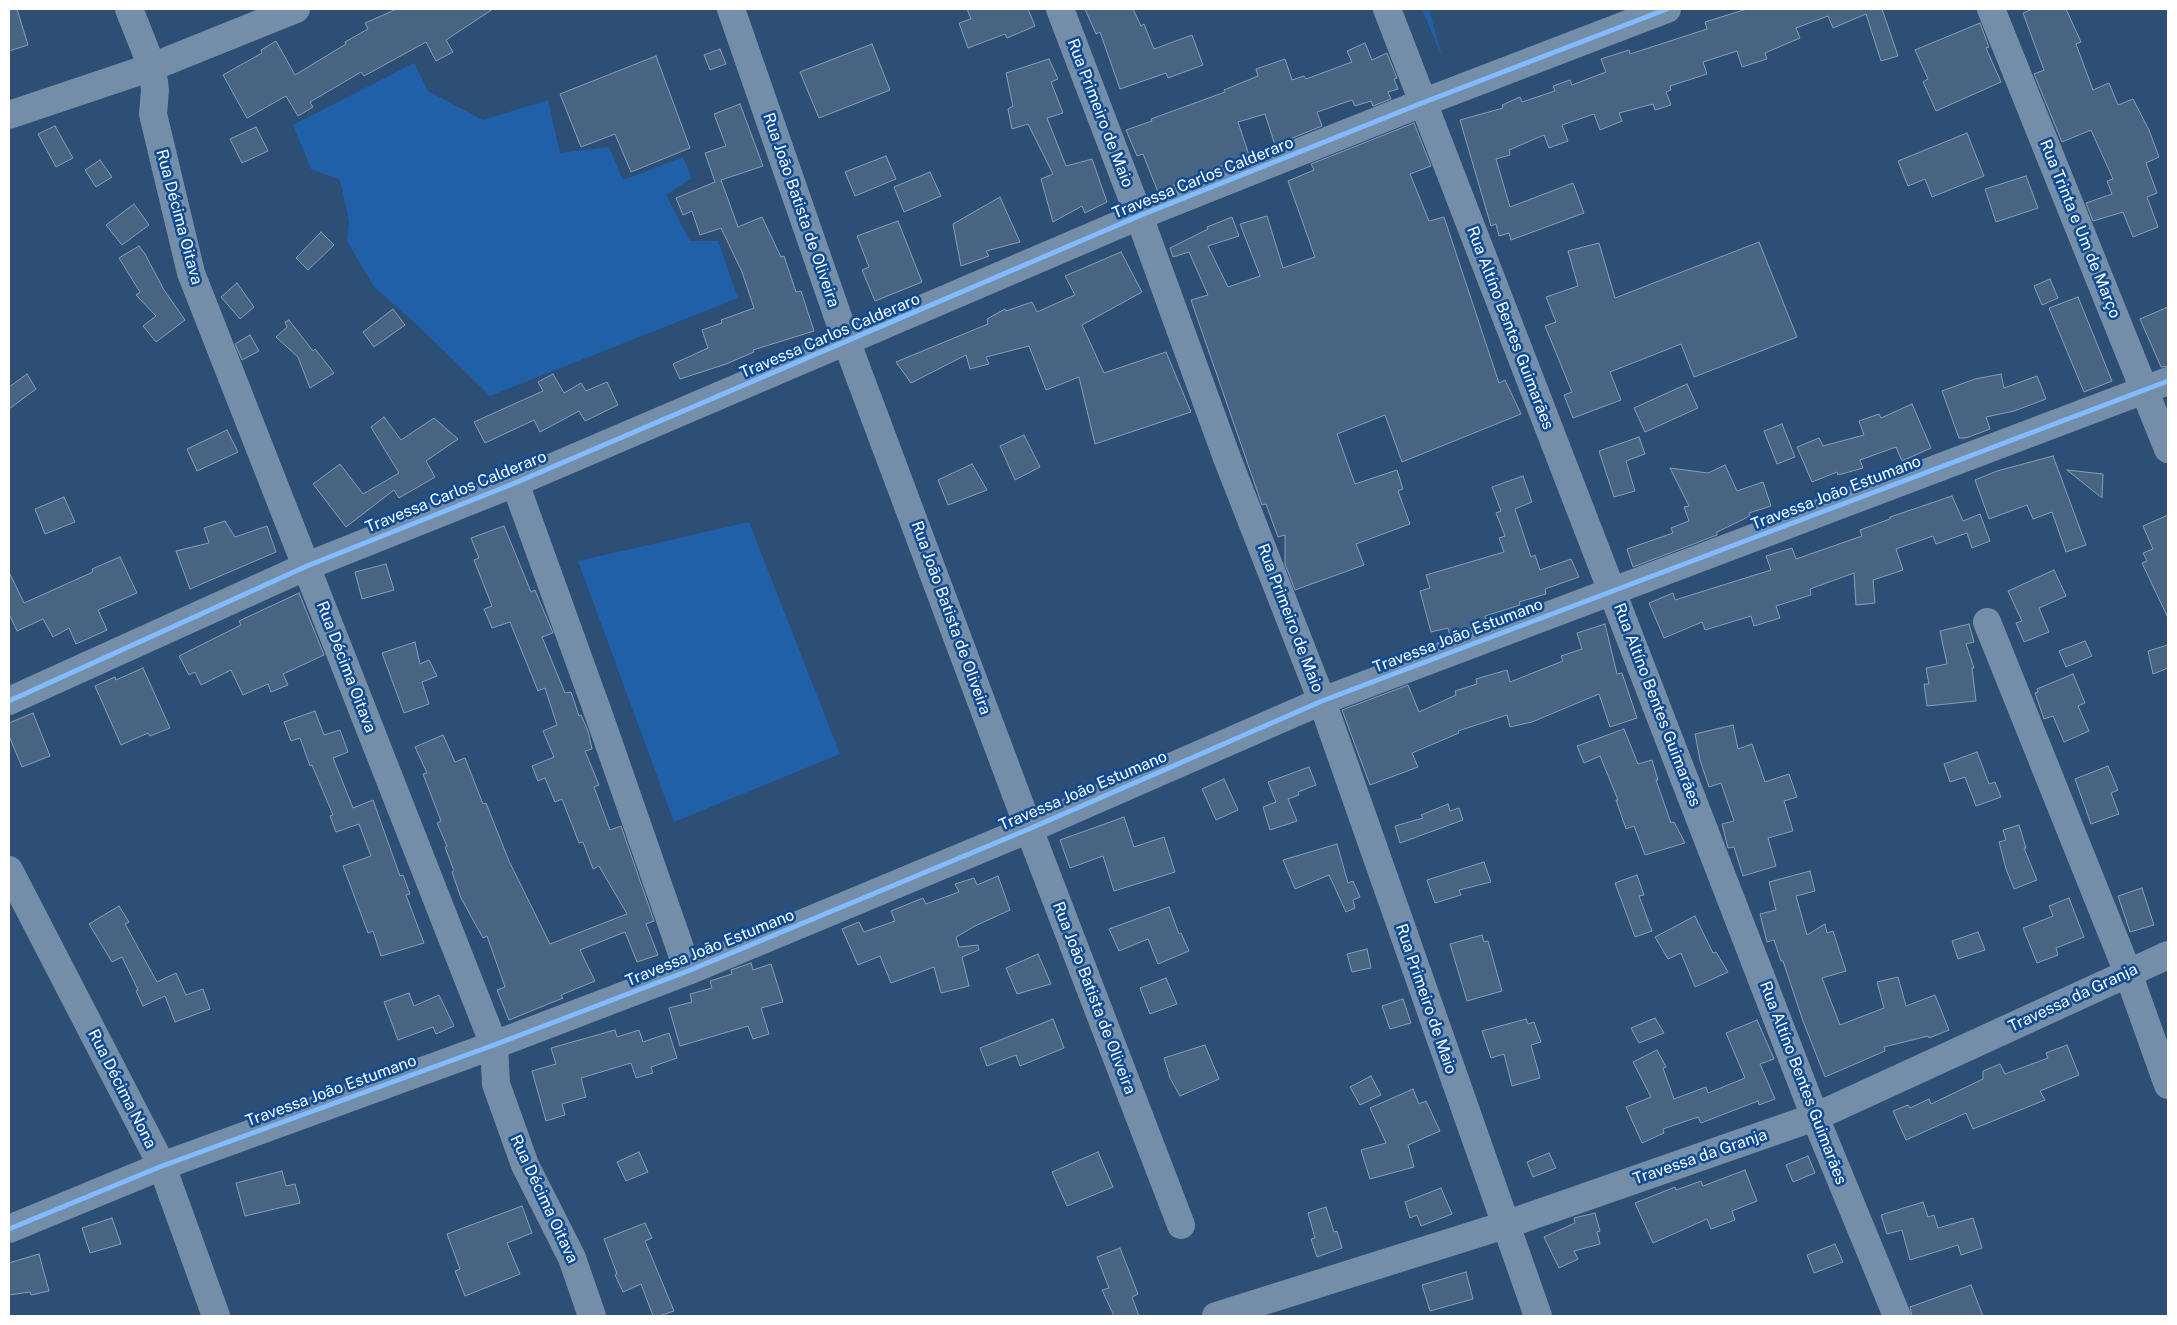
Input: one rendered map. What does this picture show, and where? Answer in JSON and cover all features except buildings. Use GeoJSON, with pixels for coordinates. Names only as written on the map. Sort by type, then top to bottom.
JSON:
{"type":"FeatureCollection","features":[{"type":"Feature","properties":{"kind":"street","name":"Rua Décima Oitava"},"geometry":{"type":"LineString","coordinates":[[129,9],[152,67],[155,90],[153,114],[191,273],[494,1045],[496,1084],[505,1114],[525,1165],[572,1258],[592,1316]]}},
{"type":"Feature","properties":{"kind":"street"},"geometry":{"type":"LineString","coordinates":[[9,115],[152,67],[296,9]]}},
{"type":"Feature","properties":{"kind":"street","name":"Rua João Batista de Oliveira"},"geometry":{"type":"LineString","coordinates":[[731,9],[847,342],[1029,829],[1181,1225]]}},
{"type":"Feature","properties":{"kind":"street","name":"Rua Primeiro de Maio"},"geometry":{"type":"LineString","coordinates":[[1060,9],[1139,216],[1227,458],[1322,701],[1538,1316]]}},
{"type":"Feature","properties":{"kind":"street","name":"Rua Altíno Bentes Guimarães"},"geometry":{"type":"LineString","coordinates":[[1387,9],[1815,1117],[1897,1316]]}},
{"type":"Feature","properties":{"kind":"street","name":"Travessa Carlos Calderaro"},"geometry":{"type":"LineString","coordinates":[[9,701],[307,566],[515,483],[1139,216],[1422,103],[1667,9]]}},
{"type":"Feature","properties":{"kind":"street","name":"Rua Trinta e Um de Março"},"geometry":{"type":"LineString","coordinates":[[1991,9],[2156,386],[2168,449]]}},
{"type":"Feature","properties":{"kind":"street","name":"Travessa João Estumano"},"geometry":{"type":"LineString","coordinates":[[9,1229],[162,1166],[494,1045],[688,971],[1029,829],[1322,701],[2156,386]]}},
{"type":"Feature","properties":{"kind":"street"},"geometry":{"type":"LineString","coordinates":[[515,483],[601,721],[688,971]]}},
{"type":"Feature","properties":{"kind":"street"},"geometry":{"type":"LineString","coordinates":[[1987,622],[2128,973],[2168,1085]]}},
{"type":"Feature","properties":{"kind":"street","name":"Rua Décima Nona"},"geometry":{"type":"LineString","coordinates":[[9,870],[162,1166],[216,1316]]}},
{"type":"Feature","properties":{"kind":"street","name":"Travessa da Granja"},"geometry":{"type":"LineString","coordinates":[[1216,1316],[1505,1225],[1815,1117],[2168,955]]}},
{"type":"Feature","properties":{"kind":"shaded area"},"geometry":{"type":"Polygon","coordinates":[[[1422,9],[1429,9],[1442,57],[1422,9]]]}},
{"type":"Feature","properties":{"kind":"shaded area"},"geometry":{"type":"Polygon","coordinates":[[[414,63],[428,91],[483,120],[548,100],[560,153],[609,147],[623,180],[683,157],[692,178],[666,195],[690,241],[718,241],[738,298],[490,396],[415,323],[374,287],[347,241],[349,221],[340,180],[311,169],[293,125],[414,63]]]}},
{"type":"Feature","properties":{"kind":"shaded area"},"geometry":{"type":"Polygon","coordinates":[[[749,522],[840,754],[674,822],[578,561],[749,522]]]}},
{"type":"Feature","properties":{"kind":"cycle path"},"geometry":{"type":"LineString","coordinates":[[9,701],[307,566],[515,483],[1139,216],[1422,103],[1667,9]]}},
{"type":"Feature","properties":{"kind":"cycle path"},"geometry":{"type":"LineString","coordinates":[[9,1229],[162,1166],[494,1045],[688,971],[1029,829],[1322,701],[2168,381]]}}]}
